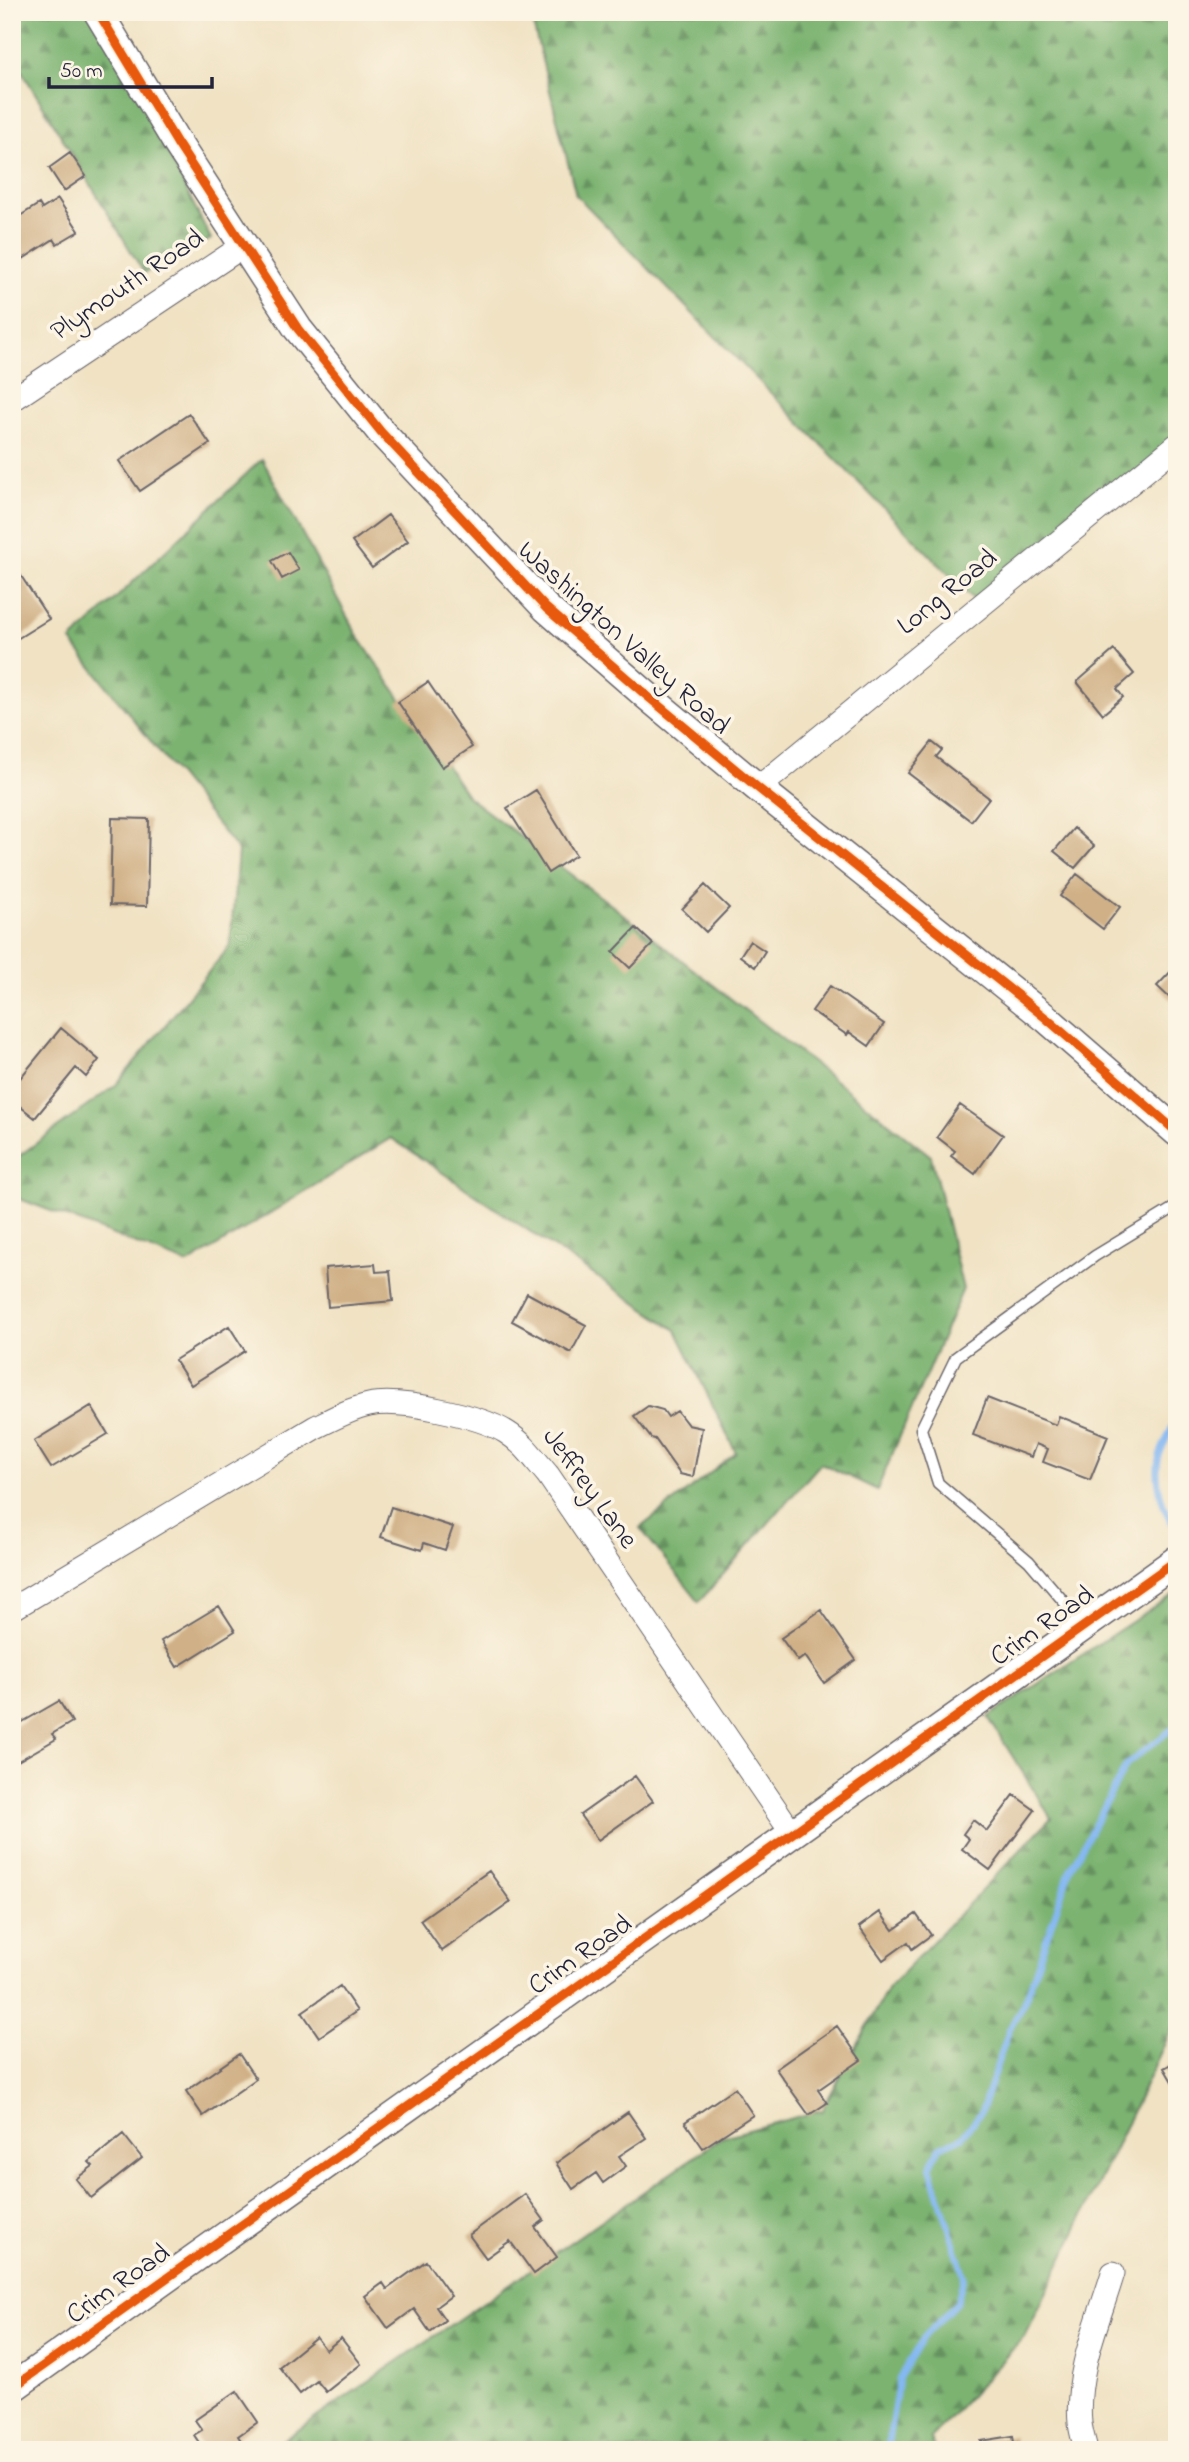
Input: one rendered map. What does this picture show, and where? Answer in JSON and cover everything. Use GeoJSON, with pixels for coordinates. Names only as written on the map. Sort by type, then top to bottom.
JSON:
{"type":"FeatureCollection","features":[{"type":"Feature","properties":{"kind":"street","name":"Washington Valley Road"},"geometry":{"type":"LineString","coordinates":[[99,12],[177,143],[298,329],[381,432],[546,608],[758,788],[1047,1019],[1177,1132]]}},
{"type":"Feature","properties":{"kind":"street","name":"Plymouth Road"},"geometry":{"type":"LineString","coordinates":[[12,400],[243,246]]}},
{"type":"Feature","properties":{"kind":"street","name":"Long Road"},"geometry":{"type":"LineString","coordinates":[[758,788],[1177,445]]}},
{"type":"Feature","properties":{"kind":"street","name":"Jeffrey Lane"},"geometry":{"type":"LineString","coordinates":[[12,1609],[314,1428],[347,1412],[371,1404],[397,1404],[483,1420],[526,1447],[548,1475],[792,1833]]}},
{"type":"Feature","properties":{"kind":"street","name":"Crim Road"},"geometry":{"type":"LineString","coordinates":[[12,2388],[1177,1560]]}},
{"type":"Feature","properties":{"kind":"street"},"geometry":{"type":"LineString","coordinates":[[1086,2450],[1080,2423],[1080,2393],[1113,2273]]}},
{"type":"Feature","properties":{"kind":"lane"},"geometry":{"type":"LineString","coordinates":[[1085,1626],[1029,1561],[938,1483],[921,1429],[956,1357],[1095,1256],[1177,1206]]}},
{"type":"Feature","properties":{"kind":"green space"},"geometry":{"type":"Polygon","coordinates":[[[12,12],[97,12],[211,239],[144,273],[12,55],[12,12]]]}},
{"type":"Feature","properties":{"kind":"green space"},"geometry":{"type":"Polygon","coordinates":[[[530,12],[1177,12],[1177,445],[980,606],[576,195],[530,12]]]}},
{"type":"Feature","properties":{"kind":"green space"},"geometry":{"type":"Polygon","coordinates":[[[262,459],[357,635],[468,797],[614,907],[931,1156],[963,1289],[877,1490],[821,1463],[699,1602],[640,1528],[736,1453],[676,1330],[391,1138],[188,1264],[12,1196],[12,1161],[116,1085],[230,946],[238,851],[71,641],[262,459]]]}},
{"type":"Feature","properties":{"kind":"green space"},"geometry":{"type":"Polygon","coordinates":[[[1177,1592],[1177,2018],[1026,2335],[931,2438],[935,2450],[269,2450],[723,2137],[822,2110],[888,1988],[1051,1818],[988,1717],[1177,1592]]]}},
{"type":"Feature","properties":{"kind":"building"},"geometry":{"type":"Polygon","coordinates":[[[70,153],[86,176],[64,191],[49,168],[70,153]]]}},
{"type":"Feature","properties":{"kind":"building"},"geometry":{"type":"Polygon","coordinates":[[[58,199],[79,231],[57,244],[54,239],[12,266],[12,221],[39,204],[42,209],[58,199]]]}},
{"type":"Feature","properties":{"kind":"building"},"geometry":{"type":"Polygon","coordinates":[[[189,414],[210,444],[140,491],[119,461],[189,414]]]}},
{"type":"Feature","properties":{"kind":"building"},"geometry":{"type":"Polygon","coordinates":[[[388,515],[408,541],[372,568],[352,542],[388,515]]]}},
{"type":"Feature","properties":{"kind":"building"},"geometry":{"type":"Polygon","coordinates":[[[288,552],[299,570],[282,579],[272,561],[288,552]]]}},
{"type":"Feature","properties":{"kind":"building"},"geometry":{"type":"Polygon","coordinates":[[[12,562],[49,619],[12,642],[12,562]]]}},
{"type":"Feature","properties":{"kind":"building"},"geometry":{"type":"Polygon","coordinates":[[[1114,650],[1134,674],[1117,689],[1123,697],[1103,714],[1077,682],[1114,650]]]}},
{"type":"Feature","properties":{"kind":"building"},"geometry":{"type":"Polygon","coordinates":[[[428,682],[472,747],[442,767],[398,702],[428,682]]]}},
{"type":"Feature","properties":{"kind":"building"},"geometry":{"type":"Polygon","coordinates":[[[932,742],[942,750],[936,757],[989,798],[971,821],[908,773],[932,742]]]}},
{"type":"Feature","properties":{"kind":"building"},"geometry":{"type":"Polygon","coordinates":[[[536,790],[576,855],[548,873],[507,808],[536,790]]]}},
{"type":"Feature","properties":{"kind":"building"},"geometry":{"type":"Polygon","coordinates":[[[112,818],[149,819],[147,906],[110,905],[112,818]]]}},
{"type":"Feature","properties":{"kind":"building"},"geometry":{"type":"Polygon","coordinates":[[[1074,828],[1094,846],[1075,868],[1054,851],[1074,828]]]}},
{"type":"Feature","properties":{"kind":"building"},"geometry":{"type":"Polygon","coordinates":[[[1077,874],[1120,907],[1103,929],[1060,896],[1077,874]]]}},
{"type":"Feature","properties":{"kind":"building"},"geometry":{"type":"Polygon","coordinates":[[[705,885],[729,908],[706,932],[682,909],[705,885]]]}},
{"type":"Feature","properties":{"kind":"building"},"geometry":{"type":"Polygon","coordinates":[[[636,928],[653,944],[630,968],[613,952],[636,928]]]}},
{"type":"Feature","properties":{"kind":"building"},"geometry":{"type":"Polygon","coordinates":[[[750,941],[765,951],[755,967],[740,956],[750,941]]]}},
{"type":"Feature","properties":{"kind":"building"},"geometry":{"type":"Polygon","coordinates":[[[1177,965],[1177,1005],[1157,986],[1177,965]]]}},
{"type":"Feature","properties":{"kind":"building"},"geometry":{"type":"Polygon","coordinates":[[[830,986],[884,1024],[869,1046],[849,1032],[847,1035],[812,1011],[830,986]]]}},
{"type":"Feature","properties":{"kind":"building"},"geometry":{"type":"Polygon","coordinates":[[[61,1028],[99,1060],[86,1077],[76,1068],[35,1118],[12,1100],[12,1088],[61,1028]]]}},
{"type":"Feature","properties":{"kind":"building"},"geometry":{"type":"Polygon","coordinates":[[[960,1105],[1003,1135],[975,1174],[951,1156],[955,1151],[937,1137],[960,1105]]]}},
{"type":"Feature","properties":{"kind":"building"},"geometry":{"type":"Polygon","coordinates":[[[375,1264],[376,1272],[390,1271],[393,1301],[328,1307],[325,1268],[375,1264]]]}},
{"type":"Feature","properties":{"kind":"building"},"geometry":{"type":"Polygon","coordinates":[[[527,1293],[586,1325],[571,1353],[512,1321],[527,1293]]]}},
{"type":"Feature","properties":{"kind":"building"},"geometry":{"type":"Polygon","coordinates":[[[229,1326],[245,1351],[191,1385],[175,1360],[229,1326]]]}},
{"type":"Feature","properties":{"kind":"building"},"geometry":{"type":"Polygon","coordinates":[[[987,1398],[1056,1425],[1059,1416],[1108,1436],[1090,1480],[1043,1462],[1048,1449],[1036,1444],[1031,1457],[973,1435],[987,1398]]]}},
{"type":"Feature","properties":{"kind":"building"},"geometry":{"type":"Polygon","coordinates":[[[91,1406],[108,1434],[51,1468],[34,1441],[91,1406]]]}},
{"type":"Feature","properties":{"kind":"building"},"geometry":{"type":"Polygon","coordinates":[[[648,1406],[663,1410],[668,1417],[677,1411],[688,1425],[702,1428],[693,1477],[680,1474],[655,1439],[651,1438],[634,1416],[648,1406]]]}},
{"type":"Feature","properties":{"kind":"building"},"geometry":{"type":"Polygon","coordinates":[[[391,1507],[453,1527],[445,1550],[424,1543],[422,1550],[381,1537],[391,1507]]]}},
{"type":"Feature","properties":{"kind":"building"},"geometry":{"type":"Polygon","coordinates":[[[219,1606],[235,1631],[177,1667],[161,1641],[219,1606]]]}},
{"type":"Feature","properties":{"kind":"building"},"geometry":{"type":"Polygon","coordinates":[[[821,1610],[856,1660],[824,1683],[805,1656],[798,1661],[781,1638],[821,1610]]]}},
{"type":"Feature","properties":{"kind":"building"},"geometry":{"type":"Polygon","coordinates":[[[59,1701],[72,1722],[52,1734],[56,1739],[18,1761],[12,1752],[12,1728],[59,1701]]]}},
{"type":"Feature","properties":{"kind":"building"},"geometry":{"type":"Polygon","coordinates":[[[635,1776],[653,1801],[598,1840],[580,1815],[635,1776]]]}},
{"type":"Feature","properties":{"kind":"building"},"geometry":{"type":"Polygon","coordinates":[[[1014,1795],[1035,1810],[990,1870],[962,1849],[969,1839],[963,1834],[973,1820],[987,1831],[1014,1795]]]}},
{"type":"Feature","properties":{"kind":"building"},"geometry":{"type":"Polygon","coordinates":[[[489,1871],[511,1902],[442,1951],[420,1920],[489,1871]]]}},
{"type":"Feature","properties":{"kind":"building"},"geometry":{"type":"Polygon","coordinates":[[[880,1912],[893,1930],[916,1914],[931,1935],[912,1949],[908,1942],[883,1960],[859,1927],[880,1912]]]}},
{"type":"Feature","properties":{"kind":"building"},"geometry":{"type":"Polygon","coordinates":[[[340,1986],[357,2011],[319,2037],[302,2012],[340,1986]]]}},
{"type":"Feature","properties":{"kind":"building"},"geometry":{"type":"Polygon","coordinates":[[[837,2026],[861,2060],[818,2090],[827,2103],[809,2115],[776,2069],[837,2026]]]}},
{"type":"Feature","properties":{"kind":"building"},"geometry":{"type":"Polygon","coordinates":[[[239,2054],[256,2079],[203,2116],[186,2091],[239,2054]]]}},
{"type":"Feature","properties":{"kind":"building"},"geometry":{"type":"Polygon","coordinates":[[[1177,2061],[1177,2090],[1164,2068],[1177,2061]]]}},
{"type":"Feature","properties":{"kind":"building"},"geometry":{"type":"Polygon","coordinates":[[[735,2088],[753,2115],[703,2148],[685,2122],[735,2088]]]}},
{"type":"Feature","properties":{"kind":"building"},"geometry":{"type":"Polygon","coordinates":[[[628,2112],[646,2138],[619,2156],[626,2166],[603,2183],[596,2173],[573,2189],[556,2163],[628,2112]]]}},
{"type":"Feature","properties":{"kind":"building"},"geometry":{"type":"Polygon","coordinates":[[[123,2134],[142,2158],[91,2198],[76,2179],[93,2166],[89,2162],[123,2134]]]}},
{"type":"Feature","properties":{"kind":"building"},"geometry":{"type":"Polygon","coordinates":[[[525,2194],[544,2220],[535,2227],[557,2257],[534,2274],[510,2241],[486,2258],[469,2235],[525,2194]]]}},
{"type":"Feature","properties":{"kind":"building"},"geometry":{"type":"Polygon","coordinates":[[[426,2261],[451,2296],[436,2307],[445,2320],[430,2332],[414,2309],[388,2328],[365,2296],[383,2283],[387,2289],[426,2261]]]}},
{"type":"Feature","properties":{"kind":"building"},"geometry":{"type":"Polygon","coordinates":[[[316,2337],[326,2350],[341,2338],[361,2364],[326,2392],[317,2381],[300,2394],[279,2367],[316,2337]]]}},
{"type":"Feature","properties":{"kind":"building"},"geometry":{"type":"Polygon","coordinates":[[[237,2391],[258,2422],[238,2436],[244,2445],[237,2450],[229,2450],[225,2444],[218,2450],[204,2450],[194,2435],[202,2430],[195,2420],[237,2391]]]}},
{"type":"Feature","properties":{"kind":"building"},"geometry":{"type":"Polygon","coordinates":[[[1013,2436],[1015,2450],[983,2450],[981,2441],[1013,2436]]]}},
{"type":"Feature","properties":{"kind":"waterway"},"geometry":{"type":"LineString","coordinates":[[1177,1417],[1158,1462],[1158,1483],[1163,1504],[1177,1529]]}},
{"type":"Feature","properties":{"kind":"waterway"},"geometry":{"type":"LineString","coordinates":[[887,2450],[899,2378],[924,2337],[957,2302],[964,2276],[930,2167],[940,2147],[962,2137],[981,2112],[1009,2030],[1026,1998],[1070,1870],[1127,1764],[1177,1725]]}},
{"type":"Feature","properties":{"kind":"cycle path"},"geometry":{"type":"LineString","coordinates":[[98,12],[177,143],[298,329],[381,432],[546,608],[758,788],[1047,1019],[1177,1132]]}},
{"type":"Feature","properties":{"kind":"cycle path"},"geometry":{"type":"LineString","coordinates":[[12,2388],[1177,1560]]}}]}
